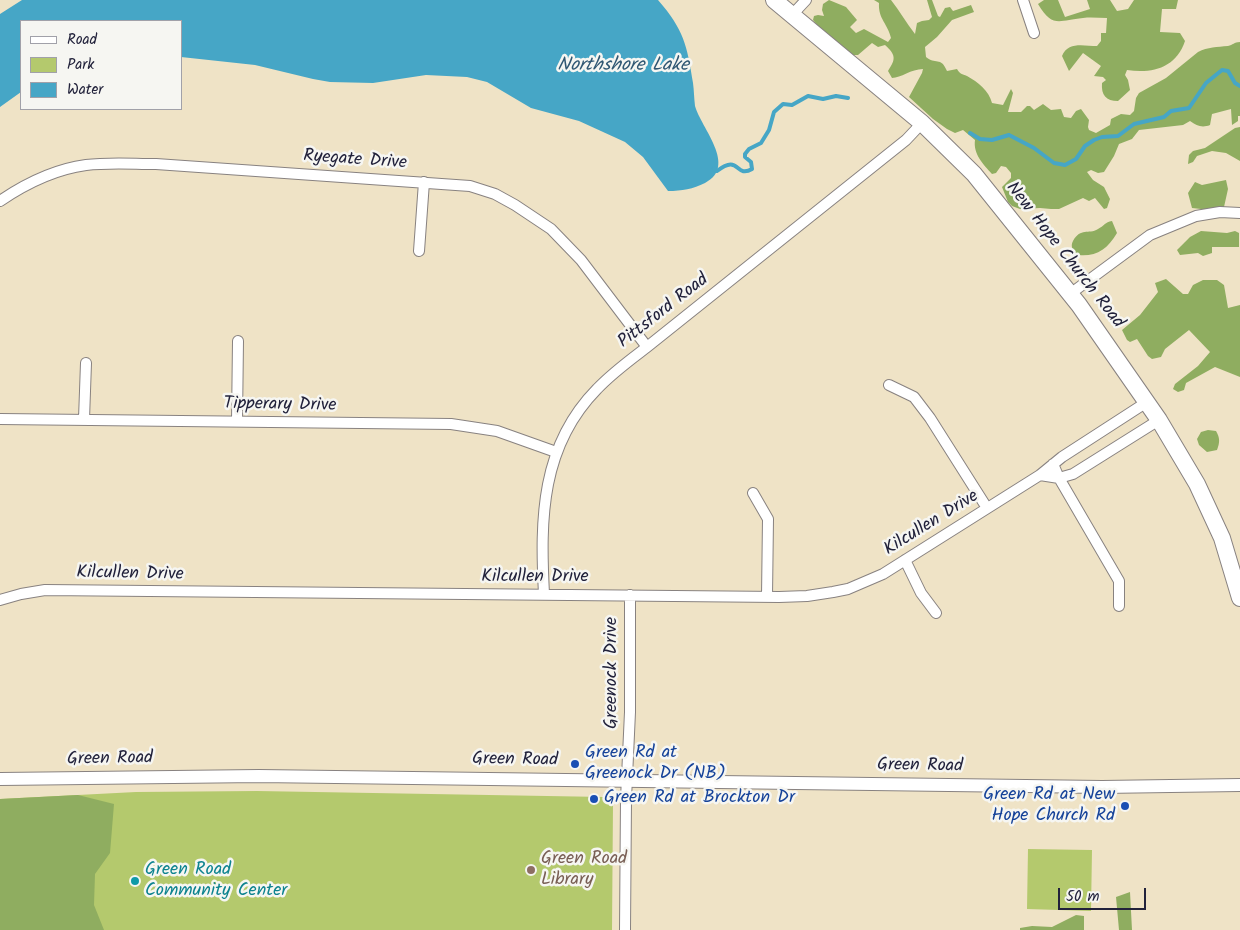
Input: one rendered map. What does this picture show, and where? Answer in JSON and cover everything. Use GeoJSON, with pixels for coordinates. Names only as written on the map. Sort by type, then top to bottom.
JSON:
{"type":"FeatureCollection","features":[{"type":"Feature","properties":{"kind":"main road","name":"New Hope Church Road"},"geometry":{"type":"LineString","coordinates":[[774,0],[922,123],[974,174],[1070,294],[1116,355],[1159,420],[1197,484],[1222,538],[1240,598]]}},
{"type":"Feature","properties":{"kind":"street"},"geometry":{"type":"LineString","coordinates":[[792,15],[806,0]]}},
{"type":"Feature","properties":{"kind":"street"},"geometry":{"type":"LineString","coordinates":[[1023,0],[1034,33]]}},
{"type":"Feature","properties":{"kind":"street","name":"Pittsford Road"},"geometry":{"type":"LineString","coordinates":[[544,594],[544,515],[550,473],[556,452],[572,420],[597,388],[623,365],[906,140],[922,123]]}},
{"type":"Feature","properties":{"kind":"street","name":"Ryegate Drive"},"geometry":{"type":"LineString","coordinates":[[0,201],[32,182],[58,172],[85,165],[116,164],[156,164],[470,186],[495,194],[536,217],[552,229],[580,260],[648,347]]}},
{"type":"Feature","properties":{"kind":"street"},"geometry":{"type":"LineString","coordinates":[[419,251],[424,182]]}},
{"type":"Feature","properties":{"kind":"street"},"geometry":{"type":"LineString","coordinates":[[1070,294],[1150,235],[1196,216],[1220,212],[1240,213]]}},
{"type":"Feature","properties":{"kind":"street"},"geometry":{"type":"LineString","coordinates":[[237,421],[238,341]]}},
{"type":"Feature","properties":{"kind":"street"},"geometry":{"type":"LineString","coordinates":[[84,419],[86,363]]}},
{"type":"Feature","properties":{"kind":"street"},"geometry":{"type":"LineString","coordinates":[[889,385],[914,397],[930,418],[987,508]]}},
{"type":"Feature","properties":{"kind":"street","name":"Kilcullen Drive"},"geometry":{"type":"LineString","coordinates":[[0,600],[45,590],[807,596],[848,589],[883,574],[1040,476],[1053,464],[1147,402]]}},
{"type":"Feature","properties":{"kind":"street","name":"Tipperary Drive"},"geometry":{"type":"LineString","coordinates":[[0,419],[451,424],[497,431],[556,452]]}},
{"type":"Feature","properties":{"kind":"street"},"geometry":{"type":"LineString","coordinates":[[1040,476],[1059,478],[1073,474],[1159,420]]}},
{"type":"Feature","properties":{"kind":"street"},"geometry":{"type":"LineString","coordinates":[[1053,464],[1059,478],[1118,581],[1119,606]]}},
{"type":"Feature","properties":{"kind":"street"},"geometry":{"type":"LineString","coordinates":[[753,493],[768,520],[767,596]]}},
{"type":"Feature","properties":{"kind":"street"},"geometry":{"type":"LineString","coordinates":[[905,560],[921,593],[936,613]]}},
{"type":"Feature","properties":{"kind":"street","name":"Greenock Drive"},"geometry":{"type":"LineString","coordinates":[[625,930],[630,712],[630,595]]}},
{"type":"Feature","properties":{"kind":"street","name":"Green Road"},"geometry":{"type":"LineString","coordinates":[[0,779],[259,776],[1102,787],[1240,785]]}},
{"type":"Feature","properties":{"kind":"green space"},"geometry":{"type":"Polygon","coordinates":[[[829,0],[846,7],[857,20],[850,27],[856,33],[864,29],[888,42],[891,38],[890,33],[880,13],[879,3],[874,0],[891,0],[915,34],[917,23],[929,20],[932,17],[927,0],[932,0],[940,17],[945,8],[950,7],[953,11],[971,5],[974,12],[952,20],[925,47],[926,57],[940,62],[947,71],[957,69],[961,74],[975,81],[986,91],[992,103],[1003,105],[1011,89],[1013,93],[1008,112],[1021,112],[1027,106],[1034,110],[1043,104],[1051,110],[1061,109],[1064,117],[1071,118],[1076,111],[1081,109],[1089,120],[1089,130],[1096,133],[1110,125],[1111,119],[1121,114],[1130,115],[1134,111],[1136,98],[1139,93],[1166,78],[1198,52],[1240,42],[1240,116],[1238,116],[1238,121],[1232,125],[1231,109],[1212,114],[1210,125],[1207,126],[1200,126],[1190,121],[1183,125],[1139,130],[1132,139],[1119,144],[1104,172],[1098,173],[1091,170],[1087,172],[1093,180],[1104,187],[1110,199],[1107,208],[1104,209],[1095,198],[1089,201],[1083,198],[1059,209],[1020,209],[1008,202],[1002,187],[1011,178],[1011,173],[1006,167],[1001,166],[996,173],[992,174],[977,154],[975,140],[963,130],[955,133],[947,129],[909,97],[923,69],[914,70],[892,78],[888,71],[894,57],[885,45],[878,47],[872,43],[858,55],[852,55],[822,31],[813,20],[814,16],[824,16],[823,4],[829,0]]]}},
{"type":"Feature","properties":{"kind":"green space"},"geometry":{"type":"Polygon","coordinates":[[[1044,0],[1058,0],[1065,17],[1090,9],[1087,0],[1110,0],[1117,11],[1128,9],[1134,0],[1178,0],[1176,9],[1162,9],[1160,32],[1180,33],[1185,41],[1176,57],[1162,67],[1145,71],[1127,70],[1125,75],[1130,90],[1118,101],[1110,100],[1102,91],[1102,83],[1106,80],[1103,77],[1094,76],[1101,66],[1083,53],[1069,71],[1062,56],[1072,46],[1097,46],[1101,41],[1101,33],[1106,33],[1107,18],[1053,20],[1043,12],[1038,4],[1044,0]]]}},
{"type":"Feature","properties":{"kind":"green space"},"geometry":{"type":"Polygon","coordinates":[[[1240,127],[1240,161],[1226,153],[1212,151],[1197,156],[1193,162],[1188,164],[1189,155],[1193,151],[1205,148],[1235,128],[1240,127]]]}},
{"type":"Feature","properties":{"kind":"green space"},"geometry":{"type":"Polygon","coordinates":[[[1226,180],[1228,189],[1224,207],[1210,210],[1192,208],[1188,193],[1195,182],[1202,185],[1226,180]]]}},
{"type":"Feature","properties":{"kind":"green space"},"geometry":{"type":"Polygon","coordinates":[[[1112,221],[1117,233],[1105,248],[1090,255],[1077,255],[1073,250],[1072,243],[1079,234],[1094,231],[1112,221]]]}},
{"type":"Feature","properties":{"kind":"green space"},"geometry":{"type":"Polygon","coordinates":[[[1201,231],[1227,233],[1235,231],[1239,233],[1239,247],[1212,247],[1212,253],[1203,256],[1198,253],[1180,255],[1177,250],[1190,237],[1201,231]]]}},
{"type":"Feature","properties":{"kind":"green space"},"geometry":{"type":"Polygon","coordinates":[[[1166,279],[1183,294],[1188,294],[1193,285],[1203,280],[1217,280],[1224,285],[1228,308],[1240,305],[1240,377],[1215,367],[1186,383],[1184,390],[1178,392],[1173,389],[1175,384],[1198,366],[1210,352],[1189,330],[1165,349],[1161,357],[1152,359],[1137,339],[1130,342],[1127,340],[1122,330],[1140,315],[1158,292],[1155,283],[1166,279]]]}},
{"type":"Feature","properties":{"kind":"green space"},"geometry":{"type":"Polygon","coordinates":[[[1208,430],[1216,431],[1219,442],[1217,450],[1207,452],[1199,445],[1197,439],[1201,432],[1208,430]]]}},
{"type":"Feature","properties":{"kind":"green space"},"geometry":{"type":"Polygon","coordinates":[[[257,791],[605,797],[613,804],[612,930],[0,930],[0,799],[136,792],[257,791]]]}},
{"type":"Feature","properties":{"kind":"green space"},"geometry":{"type":"Polygon","coordinates":[[[78,795],[114,804],[110,853],[95,874],[94,905],[104,930],[0,930],[0,799],[78,795]]]}},
{"type":"Feature","properties":{"kind":"green space"},"geometry":{"type":"Polygon","coordinates":[[[1028,849],[1092,850],[1091,911],[1027,909],[1028,849]]]}},
{"type":"Feature","properties":{"kind":"green space"},"geometry":{"type":"Polygon","coordinates":[[[1130,892],[1132,930],[1119,930],[1116,897],[1130,892]]]}},
{"type":"Feature","properties":{"kind":"green space"},"geometry":{"type":"Polygon","coordinates":[[[1076,915],[1084,916],[1084,930],[1020,930],[1020,928],[1032,926],[1052,927],[1076,915]]]}},
{"type":"Feature","properties":{"kind":"water","name":"Northshore Lake"},"geometry":{"type":"Polygon","coordinates":[[[22,0],[658,0],[674,20],[683,38],[691,70],[695,106],[715,146],[718,167],[714,176],[705,183],[678,191],[668,191],[643,157],[625,142],[579,121],[531,108],[487,82],[467,77],[426,75],[373,83],[330,82],[255,65],[182,57],[182,20],[20,20],[20,93],[0,107],[0,14],[22,0]]]}},
{"type":"Feature","properties":{"kind":"waterway"},"geometry":{"type":"LineString","coordinates":[[970,133],[980,139],[992,140],[1009,135],[1034,148],[1054,163],[1065,165],[1076,159],[1085,146],[1094,140],[1102,137],[1118,136],[1134,124],[1164,117],[1171,111],[1189,108],[1206,83],[1222,70],[1228,71],[1235,83],[1240,86]]}},
{"type":"Feature","properties":{"kind":"waterway"},"geometry":{"type":"LineString","coordinates":[[714,168],[717,171],[724,166],[734,165],[743,171],[752,169],[751,162],[745,157],[745,154],[749,149],[761,143],[769,130],[774,112],[783,104],[792,105],[808,96],[823,99],[836,96],[848,98]]}},
{"type":"Feature","properties":{"kind":"place","name":"Green Rd at Greenock Dr (NB)"},"geometry":{"type":"Point","coordinates":[575,764]}},
{"type":"Feature","properties":{"kind":"place","name":"Green Rd at Brockton Dr"},"geometry":{"type":"Point","coordinates":[594,799]}},
{"type":"Feature","properties":{"kind":"place","name":"Green Rd at New Hope Church Rd"},"geometry":{"type":"Point","coordinates":[1125,806]}},
{"type":"Feature","properties":{"kind":"place","name":"Green Road Library"},"geometry":{"type":"Point","coordinates":[531,870]}},
{"type":"Feature","properties":{"kind":"place","name":"Green Road Community Center"},"geometry":{"type":"Point","coordinates":[135,881]}}]}
